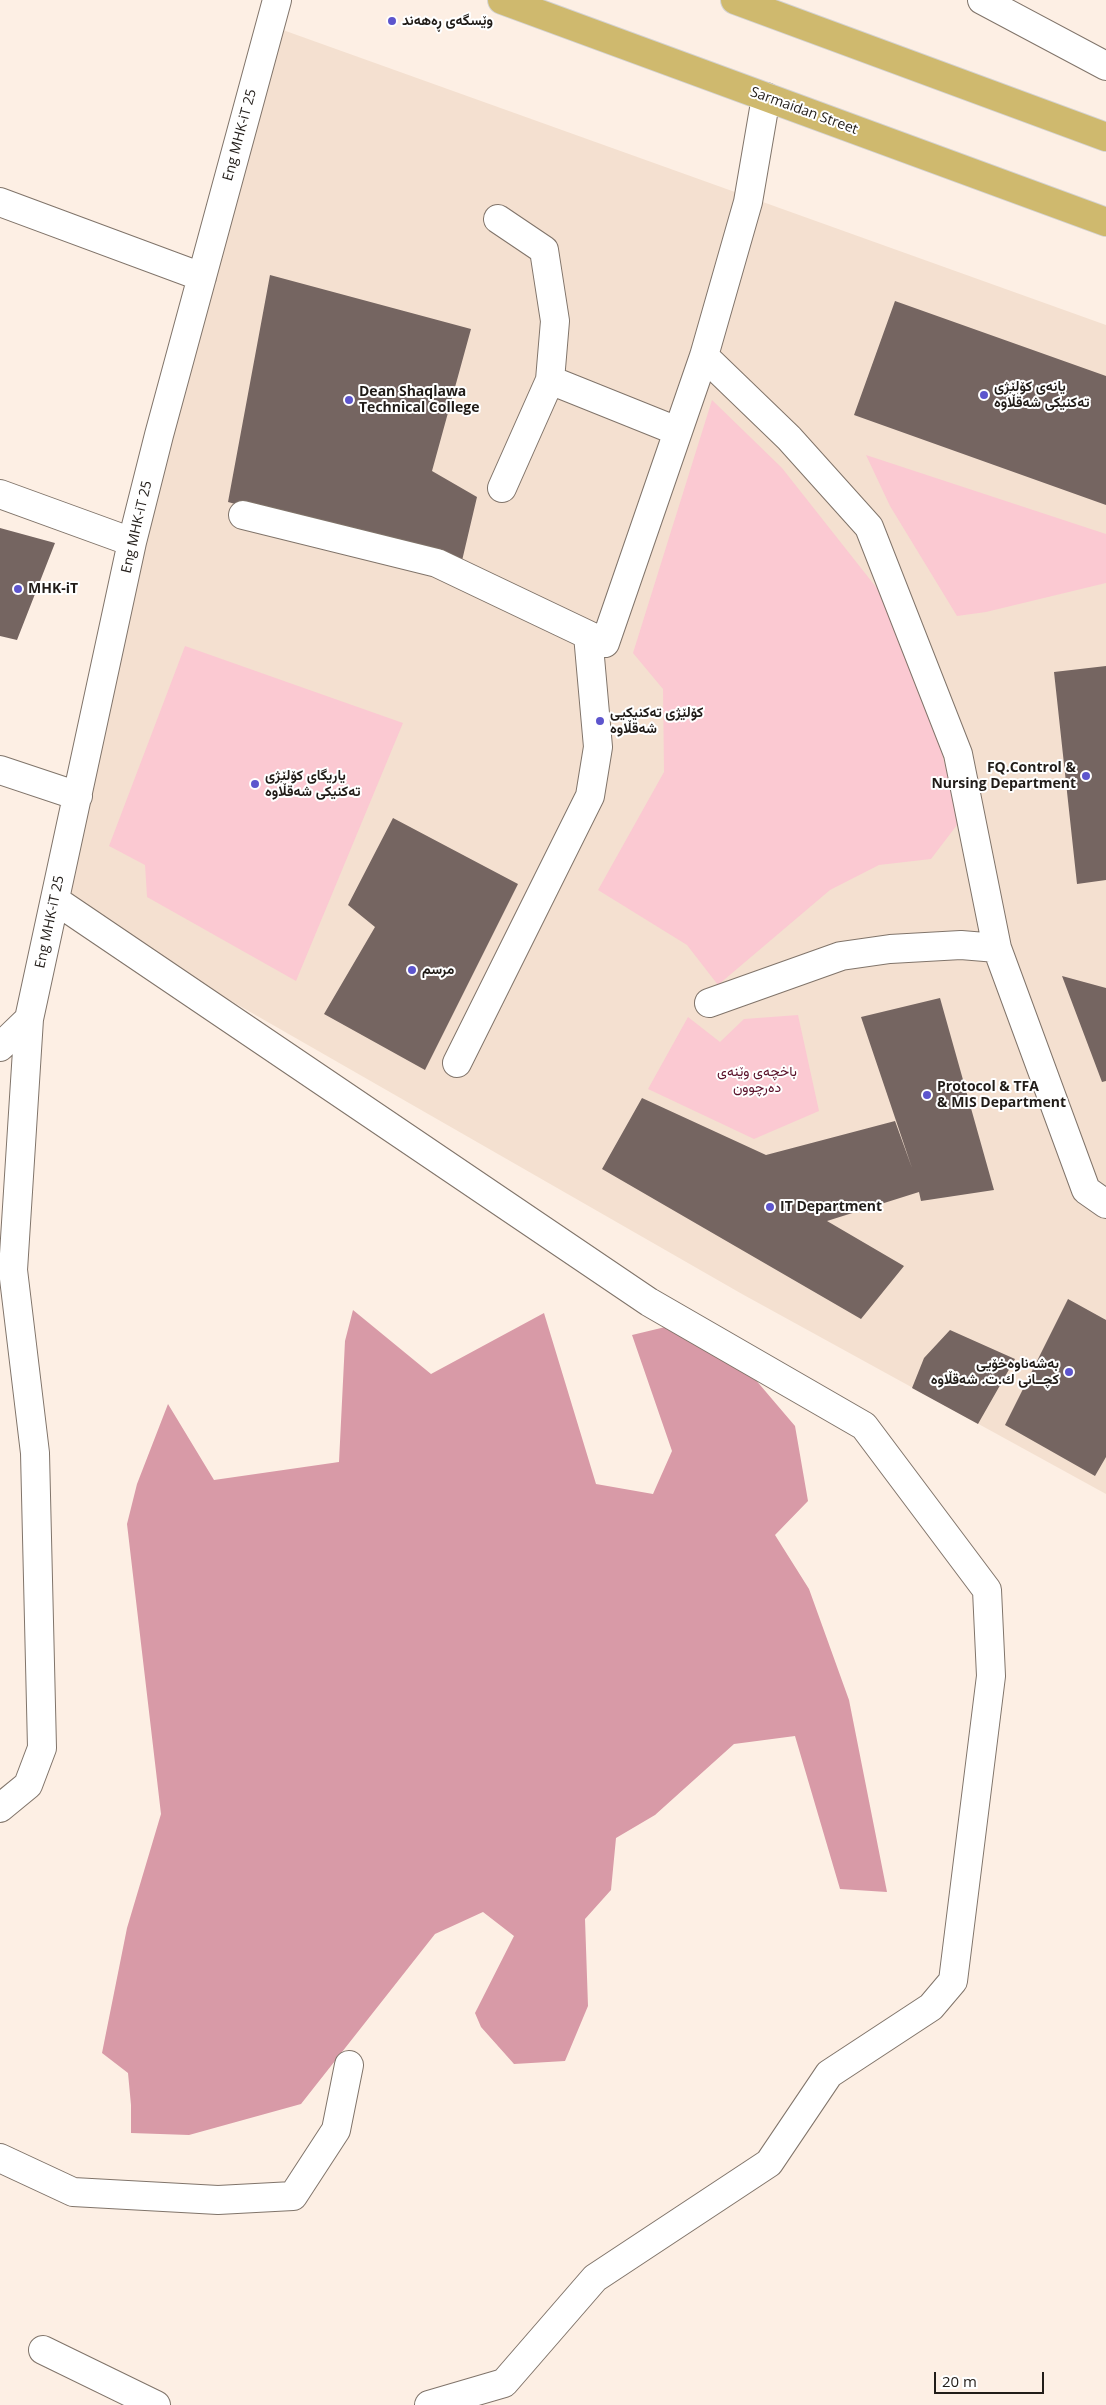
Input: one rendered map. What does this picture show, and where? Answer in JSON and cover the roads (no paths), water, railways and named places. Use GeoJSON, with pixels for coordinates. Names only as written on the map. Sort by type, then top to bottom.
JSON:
{"type":"FeatureCollection","features":[{"type":"Feature","properties":{"kind":"main road","name":"Sarmaidan Street"},"geometry":{"type":"LineString","coordinates":[[502,0],[1106,222]]}},
{"type":"Feature","properties":{"kind":"main road"},"geometry":{"type":"LineString","coordinates":[[734,0],[1106,137]]}},
{"type":"Feature","properties":{"kind":"street","name":"Eng MHK-iT 25"},"geometry":{"type":"LineString","coordinates":[[0,1808],[28,1785],[42,1748],[34,1453],[13,1270],[29,1019],[132,542],[277,0]]}},
{"type":"Feature","properties":{"kind":"street"},"geometry":{"type":"LineString","coordinates":[[982,0],[1106,66]]}},
{"type":"Feature","properties":{"kind":"street"},"geometry":{"type":"LineString","coordinates":[[243,515],[437,563],[605,643],[704,356],[748,202],[766,97]]}},
{"type":"Feature","properties":{"kind":"street"},"geometry":{"type":"LineString","coordinates":[[0,202],[202,277]]}},
{"type":"Feature","properties":{"kind":"street"},"geometry":{"type":"LineString","coordinates":[[498,219],[544,250],[555,322],[550,380],[502,488]]}},
{"type":"Feature","properties":{"kind":"street"},"geometry":{"type":"LineString","coordinates":[[704,356],[789,438],[869,527],[958,754],[997,948],[1086,1190],[1106,1204]]}},
{"type":"Feature","properties":{"kind":"street"},"geometry":{"type":"LineString","coordinates":[[550,380],[677,431]]}},
{"type":"Feature","properties":{"kind":"street"},"geometry":{"type":"LineString","coordinates":[[0,494],[132,542]]}},
{"type":"Feature","properties":{"kind":"street"},"geometry":{"type":"LineString","coordinates":[[458,1062],[590,796],[598,747],[588,635]]}},
{"type":"Feature","properties":{"kind":"street"},"geometry":{"type":"LineString","coordinates":[[0,770],[78,796]]}},
{"type":"Feature","properties":{"kind":"street"},"geometry":{"type":"LineString","coordinates":[[55,900],[649,1302],[864,1426],[987,1590],[991,1676],[953,1981],[931,2007],[829,2074],[769,2163],[595,2278],[504,2384],[428,2405]]}},
{"type":"Feature","properties":{"kind":"street"},"geometry":{"type":"LineString","coordinates":[[709,1003],[841,956],[890,949],[961,945],[997,948]]}},
{"type":"Feature","properties":{"kind":"street"},"geometry":{"type":"LineString","coordinates":[[0,1047],[29,1019]]}},
{"type":"Feature","properties":{"kind":"street"},"geometry":{"type":"LineString","coordinates":[[0,2158],[73,2192],[218,2200],[293,2196],[336,2130],[349,2065]]}},
{"type":"Feature","properties":{"kind":"street"},"geometry":{"type":"LineString","coordinates":[[43,2350],[156,2405]]}},
{"type":"Feature","properties":{"kind":"place","name":"وێسگەی ڕەهەند"},"geometry":{"type":"Point","coordinates":[392,21]}},
{"type":"Feature","properties":{"kind":"place","name":"یانەی کۆلێژی تەکنیکی شەقڵاوە"},"geometry":{"type":"Point","coordinates":[984,395]}},
{"type":"Feature","properties":{"kind":"place","name":"Dean Shaqlawa Technical College"},"geometry":{"type":"Point","coordinates":[349,400]}},
{"type":"Feature","properties":{"kind":"place","name":"MHK-iT"},"geometry":{"type":"Point","coordinates":[18,589]}},
{"type":"Feature","properties":{"kind":"place","name":"کۆلێژی تەکنیکیی شەقڵاوە"},"geometry":{"type":"Point","coordinates":[600,721]}},
{"type":"Feature","properties":{"kind":"place","name":"FQ.Control & Nursing Department"},"geometry":{"type":"Point","coordinates":[1086,776]}},
{"type":"Feature","properties":{"kind":"place","name":"یاریگای کۆلێژی تەکنیکی شەقڵاوە"},"geometry":{"type":"Point","coordinates":[255,784]}},
{"type":"Feature","properties":{"kind":"place","name":"مرسم"},"geometry":{"type":"Point","coordinates":[412,970]}},
{"type":"Feature","properties":{"kind":"place","name":"Protocol & TFA & MIS Department"},"geometry":{"type":"Point","coordinates":[927,1095]}},
{"type":"Feature","properties":{"kind":"place","name":"IT Department"},"geometry":{"type":"Point","coordinates":[770,1207]}},
{"type":"Feature","properties":{"kind":"place","name":"بەشەناوەخۆیی کچــانی ك.ت. شەقڵاوە"},"geometry":{"type":"Point","coordinates":[1069,1372]}},
{"type":"Feature","properties":{"kind":"park label","name":"باخچەی وێنەی دەرچوون"},"geometry":{"type":"Point","coordinates":[757,1080]}}]}
